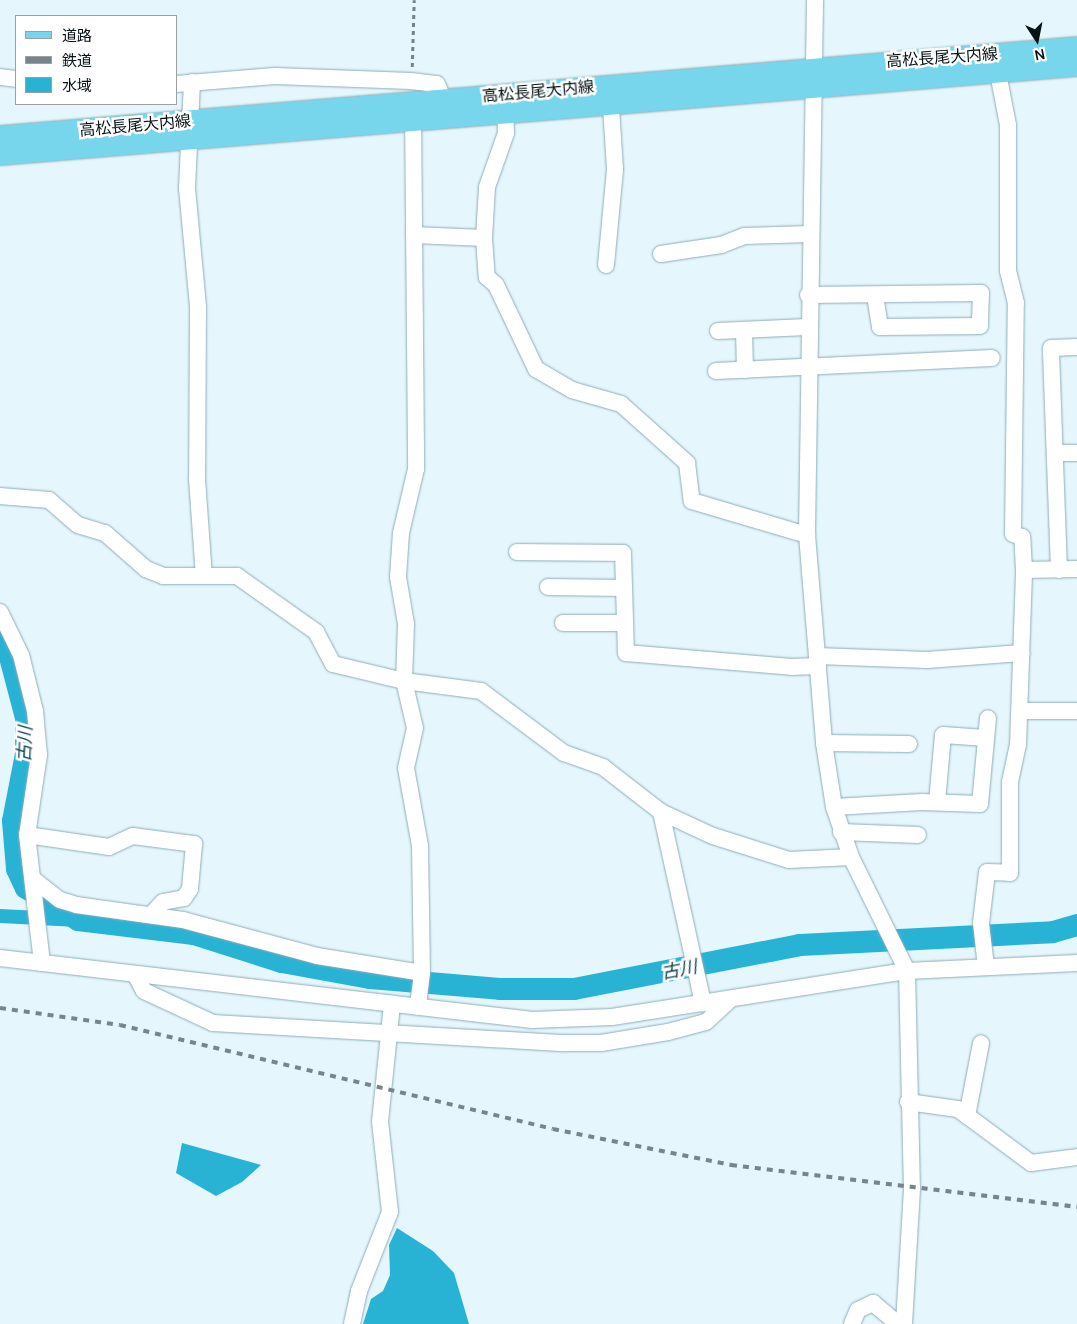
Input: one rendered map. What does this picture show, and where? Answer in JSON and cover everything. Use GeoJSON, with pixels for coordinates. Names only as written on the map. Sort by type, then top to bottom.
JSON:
{"type":"FeatureCollection","features":[{"type":"Feature","properties":{"kind":"main road","name":"高松長尾大内線"},"geometry":{"type":"LineString","coordinates":[[412,101],[505,103],[814,77],[1077,47]]}},
{"type":"Feature","properties":{"kind":"main road","name":"高松長尾大内線"},"geometry":{"type":"LineString","coordinates":[[814,77],[998,73],[1077,65]]}},
{"type":"Feature","properties":{"kind":"main road","name":"高松長尾大内線"},"geometry":{"type":"LineString","coordinates":[[0,154],[412,101],[444,99],[505,103]]}},
{"type":"Feature","properties":{"kind":"main road","name":"高松長尾大内線"},"geometry":{"type":"LineString","coordinates":[[0,136],[189,129]]}},
{"type":"Feature","properties":{"kind":"street"},"geometry":{"type":"LineString","coordinates":[[815,0],[808,295],[807,534],[824,743],[834,807],[851,857],[898,948],[907,971],[908,1102],[912,1189],[904,1324]]}},
{"type":"Feature","properties":{"kind":"street"},"geometry":{"type":"LineString","coordinates":[[986,967],[981,923],[986,872],[1010,873],[1010,782],[1020,712],[1024,570],[1022,537],[1013,534],[1016,303],[1008,271],[1008,125],[998,73]]}},
{"type":"Feature","properties":{"kind":"street"},"geometry":{"type":"LineString","coordinates":[[204,576],[197,485],[198,306],[193,278],[195,246],[188,207],[189,129],[184,83],[275,76],[412,101],[416,469],[401,533],[398,577],[406,624],[404,681],[416,728],[406,768],[420,846],[421,975],[418,1001]]}},
{"type":"Feature","properties":{"kind":"street"},"geometry":{"type":"LineString","coordinates":[[0,77],[15,79]]}},
{"type":"Feature","properties":{"kind":"street"},"geometry":{"type":"LineString","coordinates":[[606,264],[615,168],[610,94]]}},
{"type":"Feature","properties":{"kind":"street"},"geometry":{"type":"LineString","coordinates":[[505,103],[505,138],[487,187],[484,238],[487,277],[496,285],[536,370],[572,390],[620,404],[687,463],[692,501],[807,534]]}},
{"type":"Feature","properties":{"kind":"street"},"geometry":{"type":"LineString","coordinates":[[661,254],[721,245],[744,236],[810,234]]}},
{"type":"Feature","properties":{"kind":"street"},"geometry":{"type":"LineString","coordinates":[[414,235],[484,238]]}},
{"type":"Feature","properties":{"kind":"street"},"geometry":{"type":"LineString","coordinates":[[880,292],[981,293],[980,326],[880,327],[876,297],[880,292]]}},
{"type":"Feature","properties":{"kind":"street"},"geometry":{"type":"LineString","coordinates":[[808,295],[876,297]]}},
{"type":"Feature","properties":{"kind":"street"},"geometry":{"type":"LineString","coordinates":[[718,331],[808,327]]}},
{"type":"Feature","properties":{"kind":"street"},"geometry":{"type":"LineString","coordinates":[[744,330],[745,370]]}},
{"type":"Feature","properties":{"kind":"street"},"geometry":{"type":"LineString","coordinates":[[1059,570],[1051,348],[1077,346]]}},
{"type":"Feature","properties":{"kind":"street"},"geometry":{"type":"LineString","coordinates":[[716,371],[992,358]]}},
{"type":"Feature","properties":{"kind":"street"},"geometry":{"type":"LineString","coordinates":[[1055,453],[1077,452]]}},
{"type":"Feature","properties":{"kind":"street"},"geometry":{"type":"LineString","coordinates":[[0,496],[49,500],[78,525],[105,533],[146,569],[163,576],[237,576],[316,632],[333,664],[404,681],[481,691],[564,753],[604,766],[661,812],[757,853],[789,860],[851,857]]}},
{"type":"Feature","properties":{"kind":"street"},"geometry":{"type":"LineString","coordinates":[[517,552],[623,553],[626,653],[817,661],[927,660],[1022,653]]}},
{"type":"Feature","properties":{"kind":"street"},"geometry":{"type":"LineString","coordinates":[[1024,570],[1077,569]]}},
{"type":"Feature","properties":{"kind":"street"},"geometry":{"type":"LineString","coordinates":[[548,587],[624,588]]}},
{"type":"Feature","properties":{"kind":"street"},"geometry":{"type":"LineString","coordinates":[[0,612],[21,656],[35,711],[39,755],[27,836],[42,963]]}},
{"type":"Feature","properties":{"kind":"street"},"geometry":{"type":"LineString","coordinates":[[562,623],[625,623]]}},
{"type":"Feature","properties":{"kind":"street"},"geometry":{"type":"LineString","coordinates":[[1020,712],[1077,711]]}},
{"type":"Feature","properties":{"kind":"street"},"geometry":{"type":"LineString","coordinates":[[834,807],[937,802],[980,804],[988,718]]}},
{"type":"Feature","properties":{"kind":"street"},"geometry":{"type":"LineString","coordinates":[[937,802],[943,735],[986,738]]}},
{"type":"Feature","properties":{"kind":"street"},"geometry":{"type":"LineString","coordinates":[[824,743],[909,744]]}},
{"type":"Feature","properties":{"kind":"street"},"geometry":{"type":"LineString","coordinates":[[661,812],[703,1003]]}},
{"type":"Feature","properties":{"kind":"street"},"geometry":{"type":"LineString","coordinates":[[842,832],[918,836]]}},
{"type":"Feature","properties":{"kind":"street"},"geometry":{"type":"LineString","coordinates":[[27,836],[109,847],[133,836],[194,844],[190,889],[184,898],[163,902],[151,915]]}},
{"type":"Feature","properties":{"kind":"street"},"geometry":{"type":"LineString","coordinates":[[33,881],[60,900],[76,905],[151,915],[317,956],[421,975]]}},
{"type":"Feature","properties":{"kind":"street"},"geometry":{"type":"LineString","coordinates":[[0,958],[392,1004],[418,1001],[571,1020],[731,999],[907,971],[1077,963]]}},
{"type":"Feature","properties":{"kind":"street"},"geometry":{"type":"LineString","coordinates":[[135,974],[144,991],[213,1023],[389,1035],[601,1043],[706,1022],[731,999]]}},
{"type":"Feature","properties":{"kind":"street"},"geometry":{"type":"LineString","coordinates":[[352,1324],[359,1291],[390,1212],[390,1184],[380,1135],[392,1004]]}},
{"type":"Feature","properties":{"kind":"street"},"geometry":{"type":"LineString","coordinates":[[967,1116],[982,1043]]}},
{"type":"Feature","properties":{"kind":"street"},"geometry":{"type":"LineString","coordinates":[[908,1102],[958,1109],[1031,1163],[1077,1157]]}},
{"type":"Feature","properties":{"kind":"street"},"geometry":{"type":"LineString","coordinates":[[852,1324],[858,1310],[873,1303],[898,1324]]}},
{"type":"Feature","properties":{"kind":"path"},"geometry":{"type":"LineString","coordinates":[[412,101],[414,0]]}},
{"type":"Feature","properties":{"kind":"water"},"geometry":{"type":"Polygon","coordinates":[[[182,1143],[261,1165],[242,1182],[216,1196],[176,1173],[182,1143]]]}},
{"type":"Feature","properties":{"kind":"water"},"geometry":{"type":"Polygon","coordinates":[[[397,1228],[433,1251],[454,1273],[469,1324],[363,1324],[371,1299],[383,1291],[390,1275],[389,1245],[397,1228]]]}},
{"type":"Feature","properties":{"kind":"waterway","name":"古川"},"geometry":{"type":"LineString","coordinates":[[0,639],[10,657],[26,718],[26,754],[13,821],[17,869],[26,888],[78,920],[194,934],[282,962],[370,978],[500,989],[574,989],[800,945],[1053,932],[1077,925]]}},
{"type":"Feature","properties":{"kind":"waterway"},"geometry":{"type":"LineString","coordinates":[[0,916],[78,920]]}},
{"type":"Feature","properties":{"kind":"railway"},"geometry":{"type":"LineString","coordinates":[[0,1008],[120,1025],[553,1129],[731,1165],[1077,1207]]}}]}
